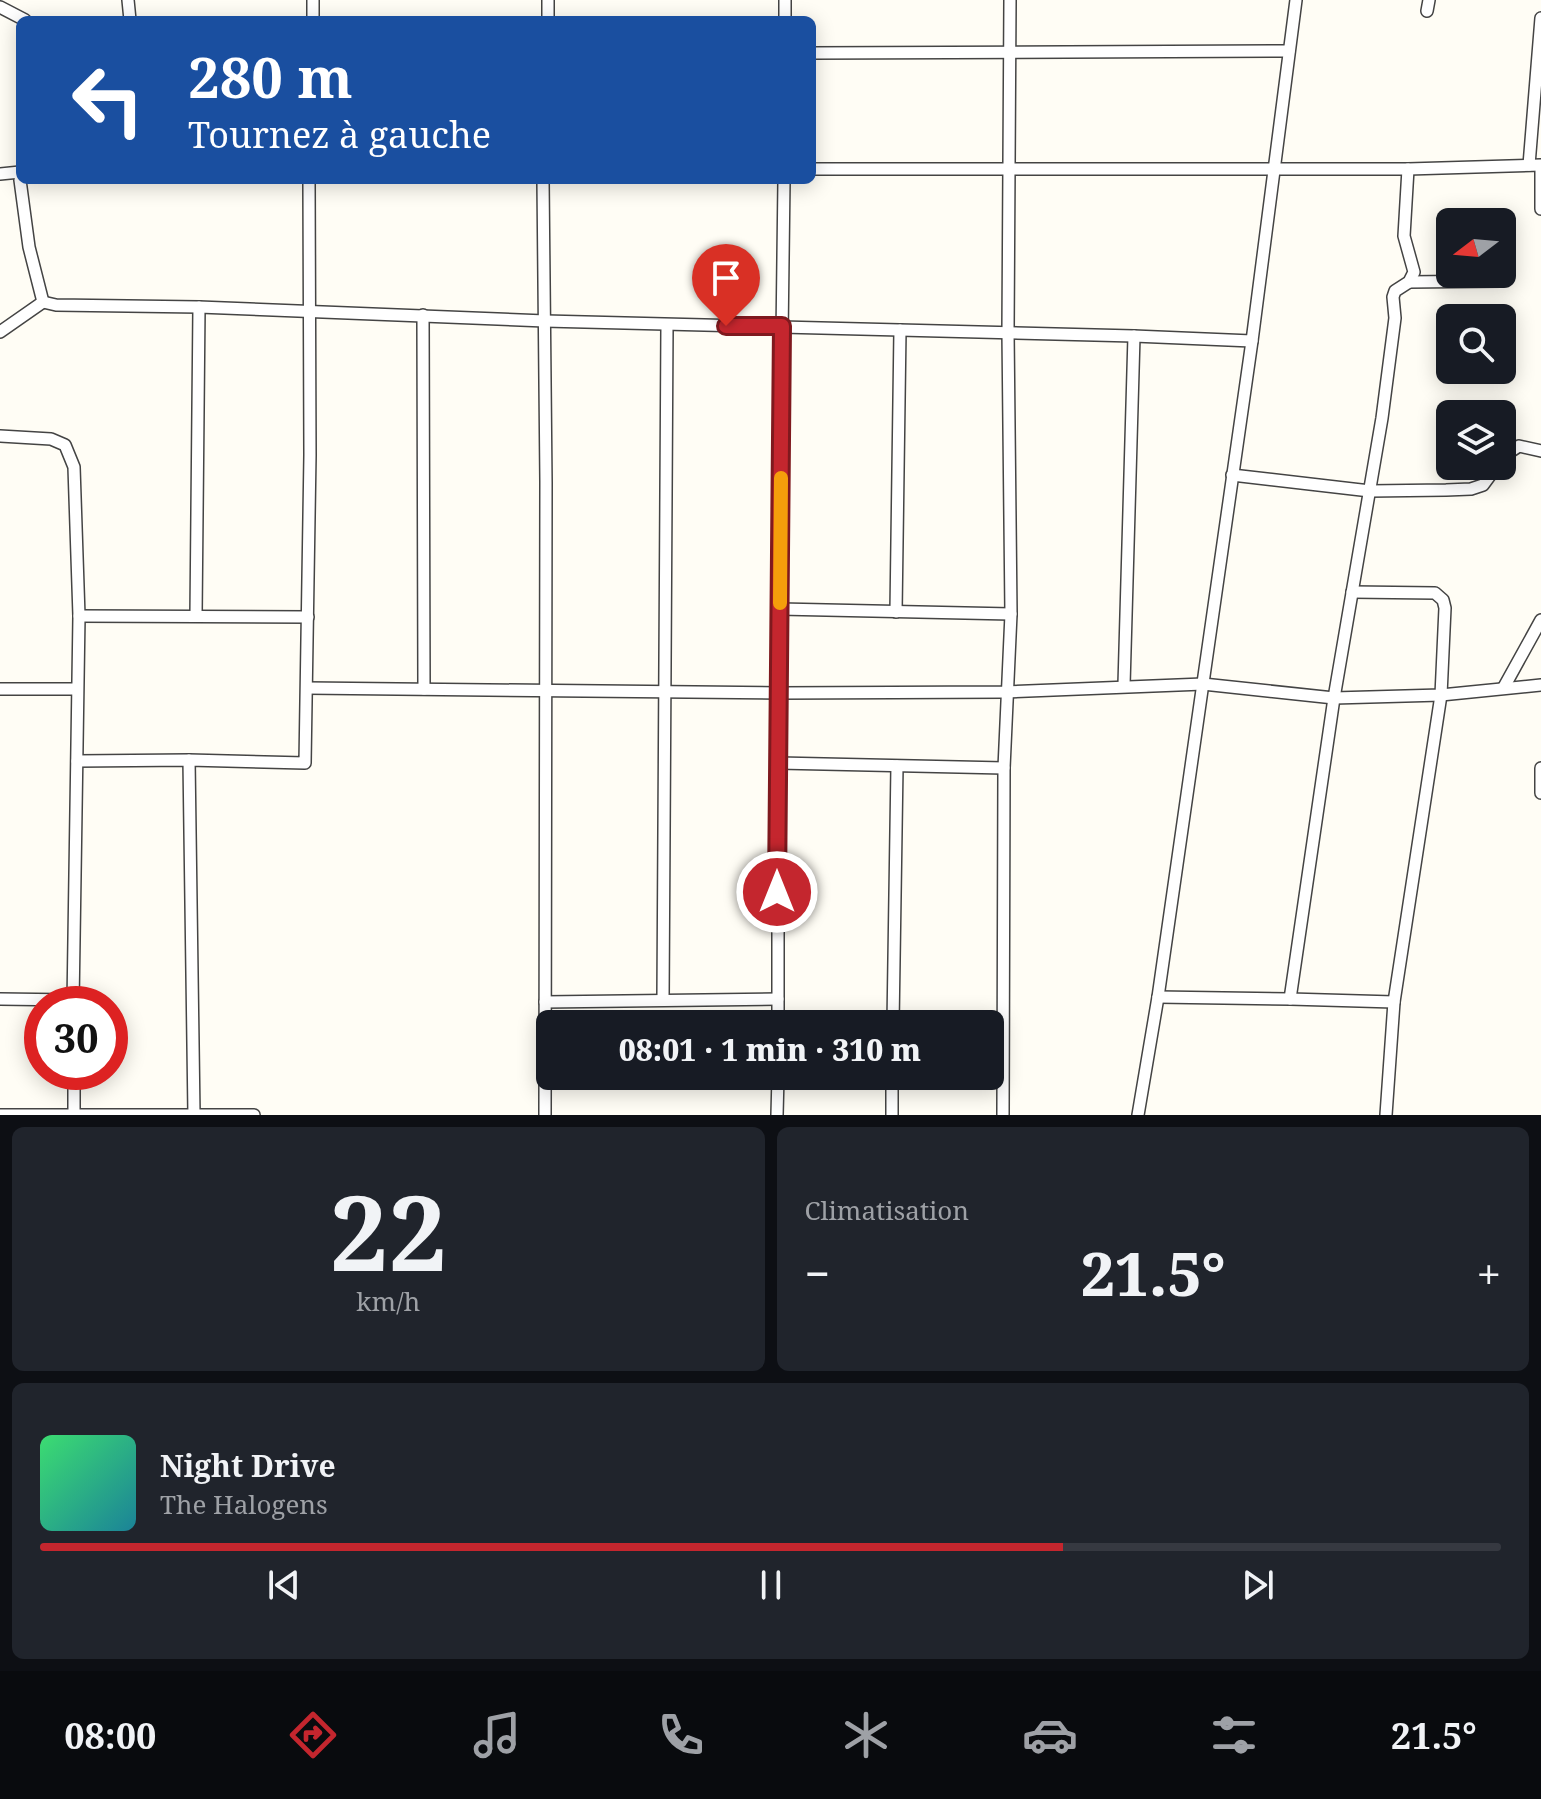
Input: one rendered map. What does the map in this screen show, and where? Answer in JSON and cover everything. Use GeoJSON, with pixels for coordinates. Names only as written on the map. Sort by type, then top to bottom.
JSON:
{"type":"FeatureCollection","features":[{"type":"Feature","properties":{"kind":"street"},"geometry":{"type":"LineString","coordinates":[[1003,1115],[1005,692],[1011,614],[1008,332],[1010,0]]}},
{"type":"Feature","properties":{"kind":"street"},"geometry":{"type":"LineString","coordinates":[[1138,1115],[1158,997],[1252,341],[1296,0]]}},
{"type":"Feature","properties":{"kind":"street"},"geometry":{"type":"LineString","coordinates":[[1541,18],[1537,93],[1537,165],[1541,209]]}},
{"type":"Feature","properties":{"kind":"street"},"geometry":{"type":"LineString","coordinates":[[816,53],[1289,51]]}},
{"type":"Feature","properties":{"kind":"street"},"geometry":{"type":"LineString","coordinates":[[816,169],[1408,169],[1537,165]]}},
{"type":"Feature","properties":{"kind":"street"},"geometry":{"type":"LineString","coordinates":[[1290,999],[1334,698],[1370,491],[1395,318],[1393,297],[1395,291],[1409,282],[1414,272],[1404,236],[1408,169]]}},
{"type":"Feature","properties":{"kind":"street"},"geometry":{"type":"LineString","coordinates":[[21,184],[29,247],[43,302]]}},
{"type":"Feature","properties":{"kind":"street"},"geometry":{"type":"LineString","coordinates":[[77,761],[305,763],[309,184]]}},
{"type":"Feature","properties":{"kind":"street"},"geometry":{"type":"LineString","coordinates":[[543,184],[545,1115]]}},
{"type":"Feature","properties":{"kind":"street"},"geometry":{"type":"LineString","coordinates":[[778,1010],[784,184]]}},
{"type":"Feature","properties":{"kind":"street"},"geometry":{"type":"LineString","coordinates":[[1409,282],[1436,282]]}},
{"type":"Feature","properties":{"kind":"street"},"geometry":{"type":"LineString","coordinates":[[0,332],[43,302],[56,305],[199,307],[667,325],[1252,341]]}},
{"type":"Feature","properties":{"kind":"street"},"geometry":{"type":"LineString","coordinates":[[196,616],[199,307]]}},
{"type":"Feature","properties":{"kind":"street"},"geometry":{"type":"LineString","coordinates":[[423,315],[424,689]]}},
{"type":"Feature","properties":{"kind":"street"},"geometry":{"type":"LineString","coordinates":[[663,1000],[667,325]]}},
{"type":"Feature","properties":{"kind":"street"},"geometry":{"type":"LineString","coordinates":[[896,612],[900,330]]}},
{"type":"Feature","properties":{"kind":"street"},"geometry":{"type":"LineString","coordinates":[[1124,685],[1134,336]]}},
{"type":"Feature","properties":{"kind":"street"},"geometry":{"type":"LineString","coordinates":[[0,436],[51,439],[65,445],[74,467],[79,616],[73,986]]}},
{"type":"Feature","properties":{"kind":"street"},"geometry":{"type":"LineString","coordinates":[[1516,448],[1541,451]]}},
{"type":"Feature","properties":{"kind":"street"},"geometry":{"type":"LineString","coordinates":[[1232,475],[1370,491],[1471,489],[1483,485],[1487,480]]}},
{"type":"Feature","properties":{"kind":"street"},"geometry":{"type":"LineString","coordinates":[[1352,592],[1435,593],[1445,608],[1441,695],[1394,1002],[1386,1115]]}},
{"type":"Feature","properties":{"kind":"street"},"geometry":{"type":"LineString","coordinates":[[780,609],[1011,614]]}},
{"type":"Feature","properties":{"kind":"street"},"geometry":{"type":"LineString","coordinates":[[79,616],[308,617]]}},
{"type":"Feature","properties":{"kind":"street"},"geometry":{"type":"LineString","coordinates":[[1504,687],[1541,620]]}},
{"type":"Feature","properties":{"kind":"street"},"geometry":{"type":"LineString","coordinates":[[307,688],[1005,692],[1203,684],[1334,698],[1441,695],[1541,685]]}},
{"type":"Feature","properties":{"kind":"street"},"geometry":{"type":"LineString","coordinates":[[0,689],[77,689]]}},
{"type":"Feature","properties":{"kind":"street"},"geometry":{"type":"LineString","coordinates":[[189,760],[194,1114]]}},
{"type":"Feature","properties":{"kind":"street"},"geometry":{"type":"LineString","coordinates":[[779,763],[1004,768]]}},
{"type":"Feature","properties":{"kind":"street"},"geometry":{"type":"LineString","coordinates":[[893,1010],[897,766]]}},
{"type":"Feature","properties":{"kind":"street"},"geometry":{"type":"LineString","coordinates":[[1541,768],[1541,793]]}},
{"type":"Feature","properties":{"kind":"street"},"geometry":{"type":"LineString","coordinates":[[1158,997],[1394,1002]]}},
{"type":"Feature","properties":{"kind":"street"},"geometry":{"type":"LineString","coordinates":[[0,999],[24,1000]]}},
{"type":"Feature","properties":{"kind":"street"},"geometry":{"type":"LineString","coordinates":[[545,1002],[778,999]]}},
{"type":"Feature","properties":{"kind":"street"},"geometry":{"type":"LineString","coordinates":[[74,1090],[74,1115]]}},
{"type":"Feature","properties":{"kind":"street"},"geometry":{"type":"LineString","coordinates":[[777,1115],[778,1090]]}},
{"type":"Feature","properties":{"kind":"street"},"geometry":{"type":"LineString","coordinates":[[892,1090],[892,1115]]}},
{"type":"Feature","properties":{"kind":"street"},"geometry":{"type":"LineString","coordinates":[[0,1115],[254,1115]]}},
{"type":"Feature","properties":{"kind":"slow traffic"},"geometry":{"type":"LineString","coordinates":[[780,603],[781,478]]}},
{"type":"Feature","properties":{"kind":"route"},"geometry":{"type":"LineString","coordinates":[[726,326],[782,326],[777,892]]}}]}
